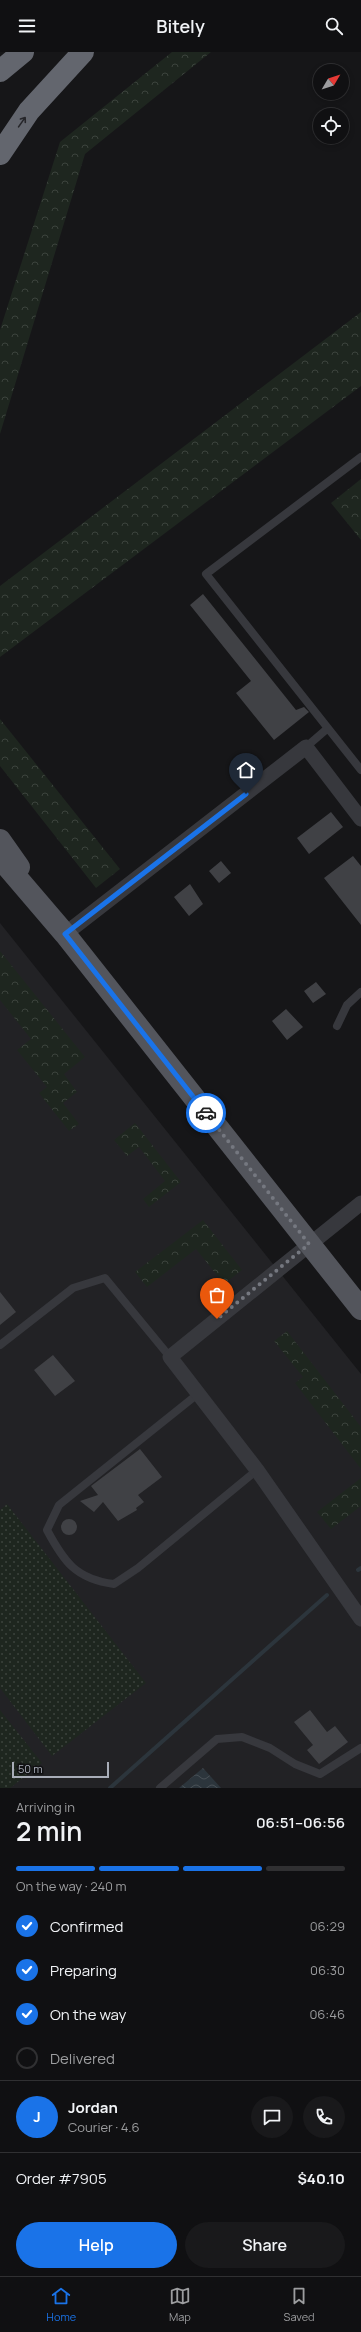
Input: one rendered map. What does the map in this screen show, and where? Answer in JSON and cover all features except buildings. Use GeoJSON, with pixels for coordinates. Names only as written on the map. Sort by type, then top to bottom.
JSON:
{"type":"FeatureCollection","features":[{"type":"Feature","properties":{"kind":"highway"},"geometry":{"type":"LineString","coordinates":[[0,71],[24,52]]}},
{"type":"Feature","properties":{"kind":"highway"},"geometry":{"type":"LineString","coordinates":[[0,154],[29,112],[83,52]]}},
{"type":"Feature","properties":{"kind":"main road"},"geometry":{"type":"LineString","coordinates":[[0,840],[65,934]]}},
{"type":"Feature","properties":{"kind":"main road"},"geometry":{"type":"LineString","coordinates":[[0,858],[65,934],[361,1309]]}},
{"type":"Feature","properties":{"kind":"street"},"geometry":{"type":"LineString","coordinates":[[65,934],[306,747],[361,819]]}},
{"type":"Feature","properties":{"kind":"street"},"geometry":{"type":"LineString","coordinates":[[361,1203],[170,1357],[200,1393],[257,1470],[361,1619]]}},
{"type":"Feature","properties":{"kind":"lane"},"geometry":{"type":"LineString","coordinates":[[361,457],[206,574],[361,770]]}},
{"type":"Feature","properties":{"kind":"lane"},"geometry":{"type":"LineString","coordinates":[[306,747],[328,728]]}},
{"type":"Feature","properties":{"kind":"lane"},"geometry":{"type":"LineString","coordinates":[[338,1026],[347,1006],[361,992]]}},
{"type":"Feature","properties":{"kind":"lane"},"geometry":{"type":"LineString","coordinates":[[0,1345],[73,1288],[106,1278],[170,1357]]}},
{"type":"Feature","properties":{"kind":"lane"},"geometry":{"type":"LineString","coordinates":[[200,1393],[59,1505],[47,1530],[57,1550],[72,1568],[93,1581],[114,1584],[138,1568],[257,1470]]}},
{"type":"Feature","properties":{"kind":"lane"},"geometry":{"type":"LineString","coordinates":[[160,1788],[217,1739],[242,1737],[270,1748],[295,1764],[320,1774],[361,1748]]}},
{"type":"Feature","properties":{"kind":"shaded area"},"geometry":{"type":"Polygon","coordinates":[[[0,923],[361,1374],[361,1788],[0,1788],[0,923]]]}},
{"type":"Feature","properties":{"kind":"green space"},"geometry":{"type":"Polygon","coordinates":[[[172,52],[211,52],[85,154],[0,434],[0,330],[60,142],[172,52]]]}},
{"type":"Feature","properties":{"kind":"green space"},"geometry":{"type":"Polygon","coordinates":[[[361,312],[361,386],[0,657],[0,586],[361,312]]]}},
{"type":"Feature","properties":{"kind":"green space"},"geometry":{"type":"Polygon","coordinates":[[[361,479],[361,540],[331,503],[361,479]]]}},
{"type":"Feature","properties":{"kind":"green space"},"geometry":{"type":"Polygon","coordinates":[[[0,719],[120,869],[96,888],[0,766],[0,719]]]}},
{"type":"Feature","properties":{"kind":"green space"},"geometry":{"type":"Polygon","coordinates":[[[0,951],[85,1057],[64,1074],[77,1092],[63,1103],[79,1124],[69,1131],[39,1093],[47,1087],[17,1050],[31,1039],[0,1000],[0,951]]]}},
{"type":"Feature","properties":{"kind":"green space"},"geometry":{"type":"Polygon","coordinates":[[[135,1123],[181,1182],[149,1207],[143,1199],[165,1181],[139,1147],[127,1156],[114,1140],[135,1123]]]}},
{"type":"Feature","properties":{"kind":"green space"},"geometry":{"type":"Polygon","coordinates":[[[203,1220],[242,1270],[224,1284],[196,1249],[147,1287],[135,1272],[203,1220]]]}},
{"type":"Feature","properties":{"kind":"green space"},"geometry":{"type":"Polygon","coordinates":[[[287,1331],[361,1427],[361,1469],[295,1383],[303,1377],[274,1341],[287,1331]]]}},
{"type":"Feature","properties":{"kind":"green space"},"geometry":{"type":"Polygon","coordinates":[[[361,1478],[361,1506],[331,1529],[317,1512],[361,1478]]]}},
{"type":"Feature","properties":{"kind":"green space"},"geometry":{"type":"Polygon","coordinates":[[[7,1504],[146,1683],[52,1756],[0,1688],[0,1510],[7,1504]]]}},
{"type":"Feature","properties":{"kind":"green space"},"geometry":{"type":"Polygon","coordinates":[[[0,1710],[42,1763],[10,1788],[0,1788],[0,1710]]]}},
{"type":"Feature","properties":{"kind":"water"},"geometry":{"type":"Polygon","coordinates":[[[203,1768],[221,1788],[179,1788],[203,1768]]]}},
{"type":"Feature","properties":{"kind":"waterway"},"geometry":{"type":"LineString","coordinates":[[110,1788],[327,1595]]}},
{"type":"Feature","properties":{"kind":"way so far"},"geometry":{"type":"LineString","coordinates":[[206,1113],[309,1244],[217,1319]]}},
{"type":"Feature","properties":{"kind":"route"},"geometry":{"type":"LineString","coordinates":[[206,1113],[65,934],[246,794]]}}]}
